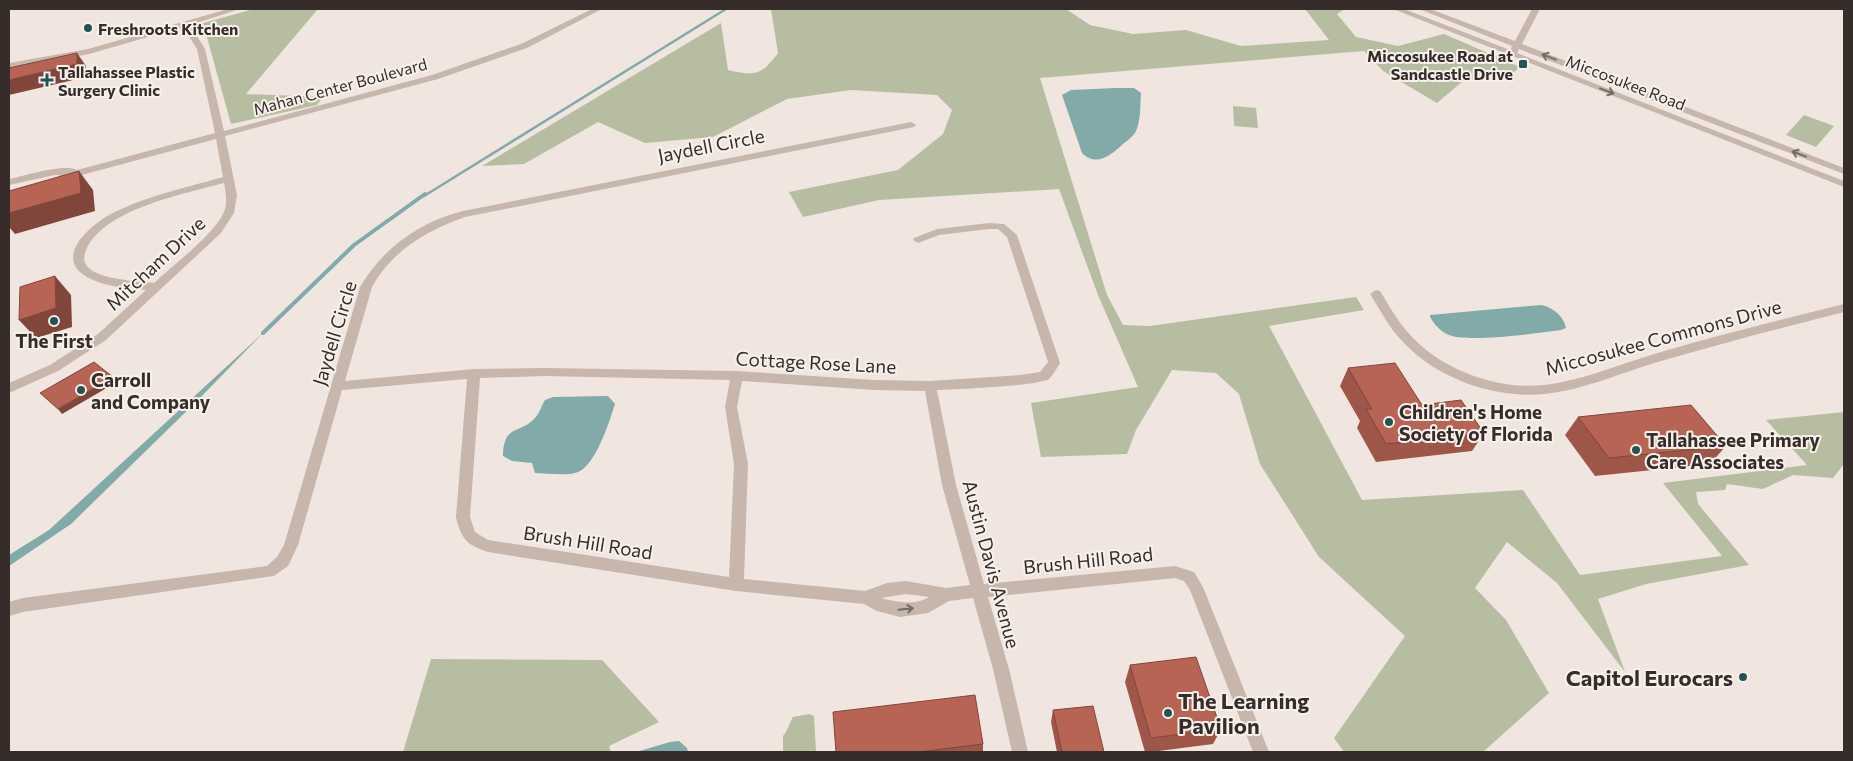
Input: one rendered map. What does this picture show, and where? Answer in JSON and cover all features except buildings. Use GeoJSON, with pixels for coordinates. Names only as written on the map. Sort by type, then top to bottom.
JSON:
{"type":"FeatureCollection","features":[{"type":"Feature","properties":{"kind":"street"},"geometry":{"type":"LineString","coordinates":[[9,66],[89,51],[236,9]]}},
{"type":"Feature","properties":{"kind":"street","name":"Mahan Center Boulevard"},"geometry":{"type":"LineString","coordinates":[[9,191],[435,77],[524,46],[598,9]]}},
{"type":"Feature","properties":{"kind":"street","name":"Miccosukee Road"},"geometry":{"type":"LineString","coordinates":[[1397,9],[1515,50],[1844,171]]}},
{"type":"Feature","properties":{"kind":"street","name":"Miccosukee Road"},"geometry":{"type":"LineString","coordinates":[[1423,9],[1515,50],[1844,184]]}},
{"type":"Feature","properties":{"kind":"street"},"geometry":{"type":"LineString","coordinates":[[1515,50],[1535,10],[1522,9]]}},
{"type":"Feature","properties":{"kind":"street","name":"Mitcham Drive"},"geometry":{"type":"LineString","coordinates":[[9,388],[54,368],[90,347],[200,248],[224,222],[232,204],[229,179],[203,56],[185,24]]}},
{"type":"Feature","properties":{"kind":"street","name":"Jaydell Circle"},"geometry":{"type":"LineString","coordinates":[[9,609],[23,605],[269,572],[278,568],[291,545],[366,286],[372,274],[385,258],[424,230],[463,214],[911,125]]}},
{"type":"Feature","properties":{"kind":"street","name":"Mahan Center Boulevard"},"geometry":{"type":"LineString","coordinates":[[9,182],[55,172],[82,170]]}},
{"type":"Feature","properties":{"kind":"street"},"geometry":{"type":"LineString","coordinates":[[157,288],[102,279],[91,275],[80,264],[79,256],[85,240],[100,226],[127,210],[159,198],[229,179]]}},
{"type":"Feature","properties":{"kind":"street","name":"Cottage Rose Lane"},"geometry":{"type":"LineString","coordinates":[[336,386],[474,374],[545,372],[737,376],[874,385],[930,386],[1020,380],[1044,376],[1054,363],[1012,235],[1005,228],[989,226],[937,232],[918,240]]}},
{"type":"Feature","properties":{"kind":"street","name":"Miccosukee Commons Drive"},"geometry":{"type":"LineString","coordinates":[[1376,294],[1400,331],[1413,346],[1432,360],[1449,369],[1486,383],[1510,388],[1530,389],[1562,387],[1707,343],[1844,308]]}},
{"type":"Feature","properties":{"kind":"street","name":"Brush Hill Road"},"geometry":{"type":"LineString","coordinates":[[474,374],[464,517],[466,530],[475,542],[497,548],[736,585],[866,598],[877,604],[900,610],[928,606],[946,596],[978,591],[1175,572],[1188,576],[1196,587],[1261,752]]}},
{"type":"Feature","properties":{"kind":"street"},"geometry":{"type":"LineString","coordinates":[[736,585],[742,464],[731,407],[737,376]]}},
{"type":"Feature","properties":{"kind":"street","name":"Austin Davis Avenue"},"geometry":{"type":"LineString","coordinates":[[930,386],[949,485],[1001,670],[1020,752]]}},
{"type":"Feature","properties":{"kind":"street","name":"Brush Hill Road"},"geometry":{"type":"LineString","coordinates":[[866,598],[884,590],[906,587],[946,596]]}},
{"type":"Feature","properties":{"kind":"green space"},"geometry":{"type":"Polygon","coordinates":[[[254,9],[318,9],[246,94],[323,97],[317,105],[231,124],[203,23],[254,9]]]}},
{"type":"Feature","properties":{"kind":"green space"},"geometry":{"type":"Polygon","coordinates":[[[771,9],[1066,9],[1090,25],[1133,34],[1186,30],[1241,46],[1329,40],[1305,9],[1345,9],[1337,14],[1356,37],[1398,46],[1444,34],[1520,67],[1508,77],[1463,81],[1437,103],[1383,71],[1364,51],[1040,78],[1107,295],[1123,325],[1150,326],[1356,297],[1364,310],[1269,326],[1362,500],[1523,490],[1580,575],[1722,556],[1663,483],[1807,465],[1766,420],[1844,412],[1844,464],[1833,478],[1793,475],[1763,489],[1727,484],[1725,490],[1696,492],[1698,504],[1749,565],[1646,584],[1598,599],[1625,672],[1557,583],[1507,542],[1475,588],[1506,620],[1549,693],[1483,752],[1344,752],[1334,738],[1405,636],[1319,557],[1260,464],[1239,394],[1216,373],[1172,370],[1136,430],[1127,454],[1041,457],[1031,403],[1138,387],[1098,295],[1059,189],[879,200],[803,217],[789,192],[898,170],[943,134],[952,110],[937,95],[851,90],[787,99],[713,137],[645,143],[598,122],[524,164],[482,166],[721,23],[728,70],[751,73],[762,70],[778,53],[771,9]]]}},
{"type":"Feature","properties":{"kind":"green space"},"geometry":{"type":"Polygon","coordinates":[[[1233,106],[1256,108],[1258,128],[1234,126],[1233,106]]]}},
{"type":"Feature","properties":{"kind":"green space"},"geometry":{"type":"Polygon","coordinates":[[[1804,115],[1834,126],[1816,147],[1786,135],[1804,115]]]}},
{"type":"Feature","properties":{"kind":"green space"},"geometry":{"type":"Polygon","coordinates":[[[431,659],[602,660],[659,722],[609,746],[611,752],[403,752],[431,659]]]}},
{"type":"Feature","properties":{"kind":"green space"},"geometry":{"type":"Polygon","coordinates":[[[809,714],[814,716],[816,752],[783,752],[783,736],[793,717],[809,714]]]}},
{"type":"Feature","properties":{"kind":"water"},"geometry":{"type":"Polygon","coordinates":[[[1134,88],[1141,93],[1137,129],[1114,152],[1104,158],[1093,159],[1082,153],[1062,95],[1071,90],[1134,88]]]}},
{"type":"Feature","properties":{"kind":"water"},"geometry":{"type":"Polygon","coordinates":[[[1541,305],[1557,313],[1563,320],[1566,328],[1504,337],[1459,337],[1443,332],[1430,317],[1430,315],[1541,305]]]}},
{"type":"Feature","properties":{"kind":"water"},"geometry":{"type":"Polygon","coordinates":[[[263,333],[199,399],[71,524],[9,566],[9,555],[49,530],[263,333]]]}},
{"type":"Feature","properties":{"kind":"water"},"geometry":{"type":"Polygon","coordinates":[[[608,396],[615,404],[609,422],[595,454],[582,470],[565,474],[535,473],[532,463],[512,461],[503,456],[504,446],[509,434],[530,423],[539,412],[545,400],[553,397],[608,396]]]}},
{"type":"Feature","properties":{"kind":"water"},"geometry":{"type":"Polygon","coordinates":[[[679,741],[687,748],[688,752],[636,752],[670,742],[679,741]]]}},
{"type":"Feature","properties":{"kind":"waterway"},"geometry":{"type":"LineString","coordinates":[[424,196],[726,9]]}},
{"type":"Feature","properties":{"kind":"waterway"},"geometry":{"type":"LineString","coordinates":[[263,333],[354,245],[425,194]]}},
{"type":"Feature","properties":{"kind":"place","name":"Freshroots Kitchen"},"geometry":{"type":"Point","coordinates":[88,28]}},
{"type":"Feature","properties":{"kind":"place","name":"Miccosukee Road at Sandcastle Drive"},"geometry":{"type":"Point","coordinates":[1523,64]}},
{"type":"Feature","properties":{"kind":"place","name":"Tallahassee Plastic Surgery Clinic"},"geometry":{"type":"Point","coordinates":[47,80]}},
{"type":"Feature","properties":{"kind":"place","name":"The First"},"geometry":{"type":"Point","coordinates":[54,321]}},
{"type":"Feature","properties":{"kind":"place","name":"Carroll and Company"},"geometry":{"type":"Point","coordinates":[81,390]}},
{"type":"Feature","properties":{"kind":"place","name":"Children's Home Society of Florida"},"geometry":{"type":"Point","coordinates":[1389,422]}},
{"type":"Feature","properties":{"kind":"place","name":"Tallahassee Primary Care Associates"},"geometry":{"type":"Point","coordinates":[1636,450]}},
{"type":"Feature","properties":{"kind":"place","name":"Capitol Eurocars"},"geometry":{"type":"Point","coordinates":[1743,677]}},
{"type":"Feature","properties":{"kind":"place","name":"The Learning Pavilion"},"geometry":{"type":"Point","coordinates":[1168,713]}}]}
